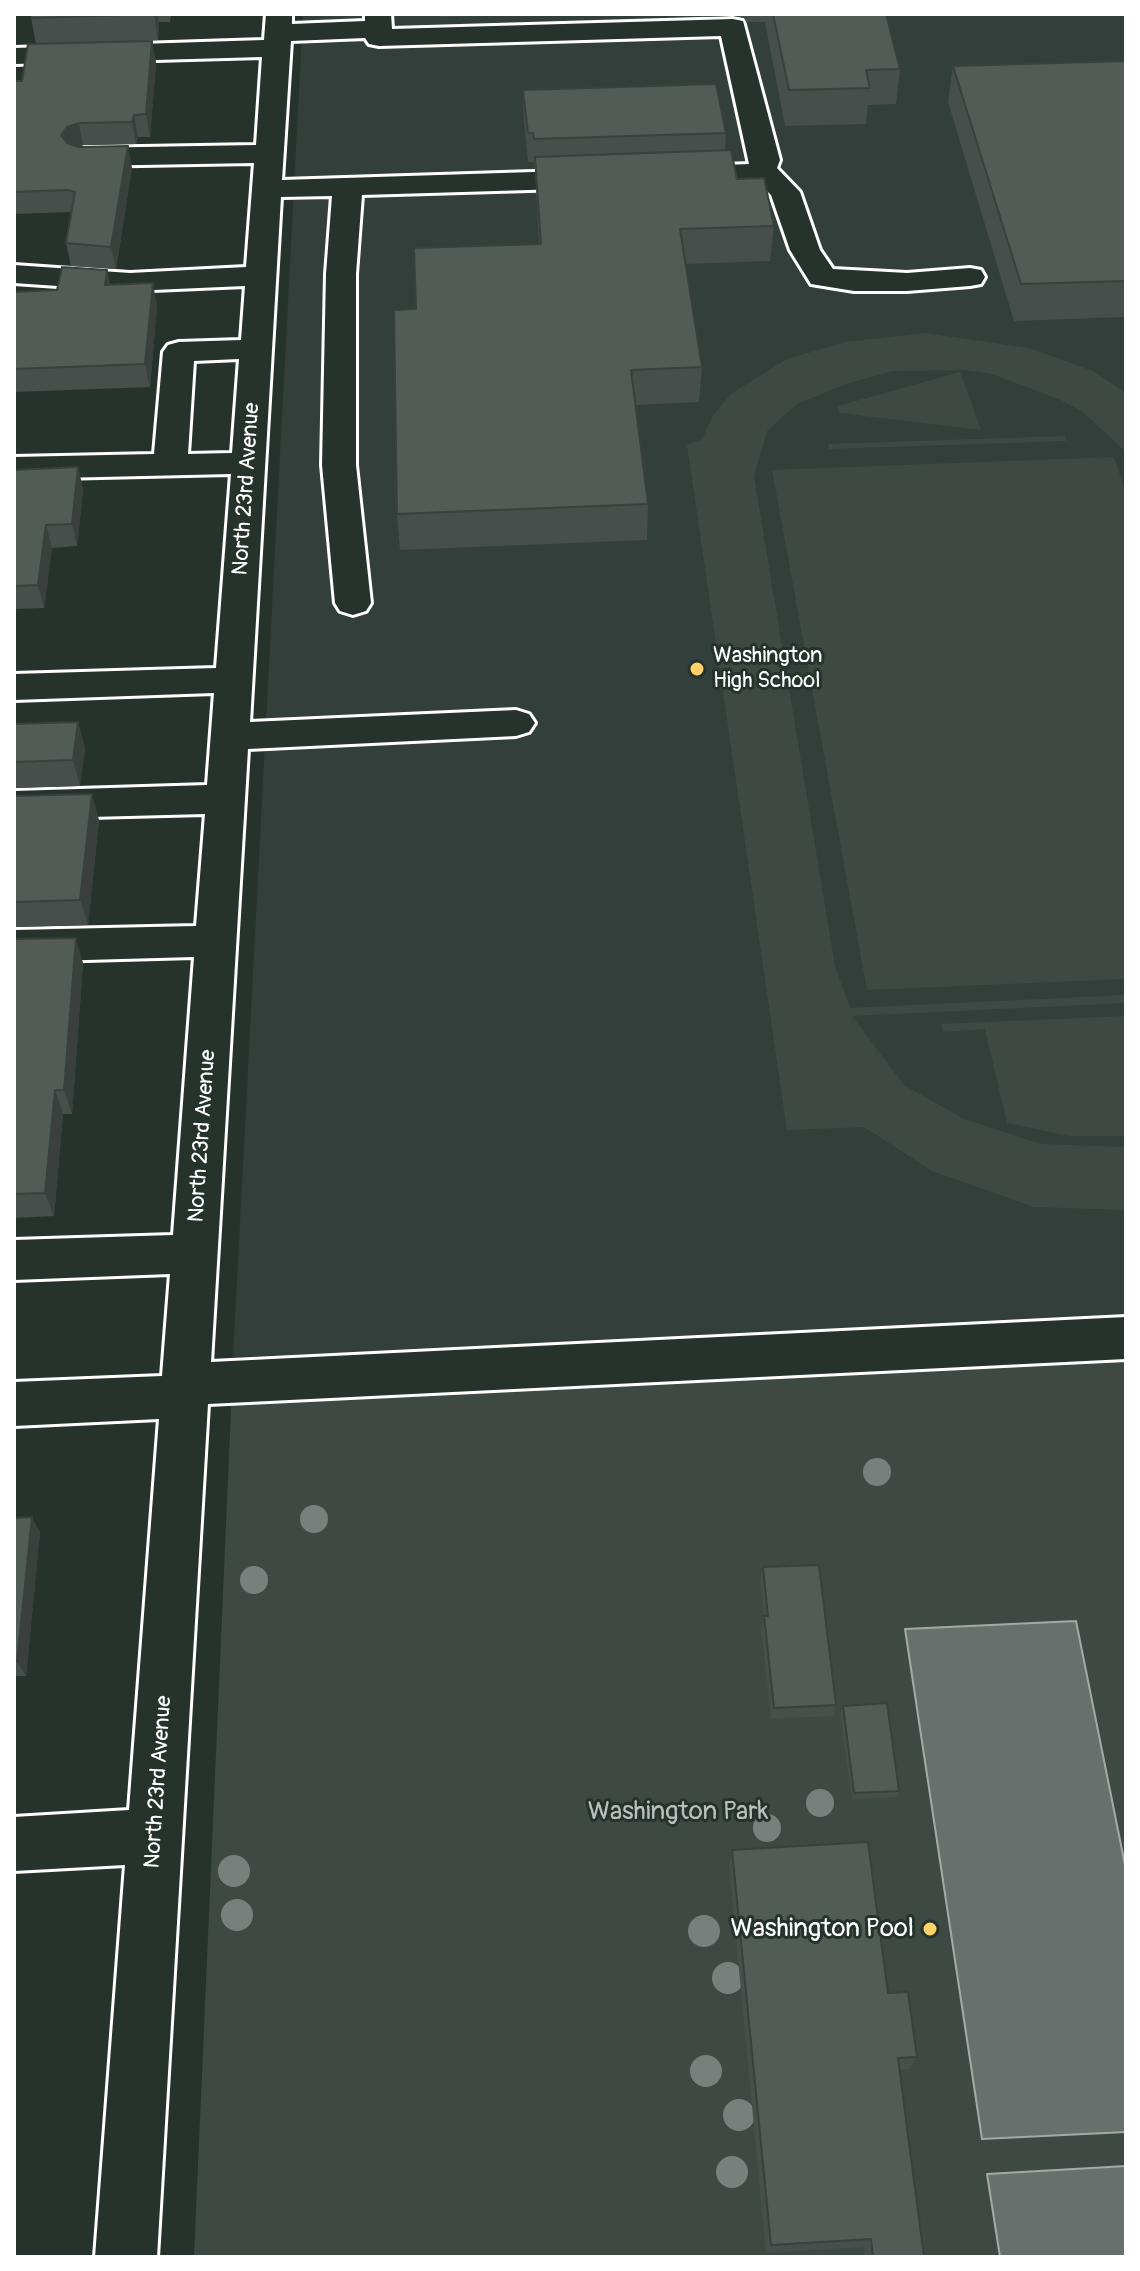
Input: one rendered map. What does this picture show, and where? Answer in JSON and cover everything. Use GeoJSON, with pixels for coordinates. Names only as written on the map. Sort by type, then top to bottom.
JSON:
{"type":"FeatureCollection","features":[{"type":"Feature","properties":{"kind":"street"},"geometry":{"type":"LineString","coordinates":[[14,56],[378,22],[379,38],[733,27],[765,160],[762,169],[750,174],[653,177]]}},
{"type":"Feature","properties":{"kind":"street","name":"North 23rd Avenue"},"geometry":{"type":"LineString","coordinates":[[126,2257],[278,32]]}},
{"type":"Feature","properties":{"kind":"street"},"geometry":{"type":"LineString","coordinates":[[84,157],[269,154]]}},
{"type":"Feature","properties":{"kind":"street"},"geometry":{"type":"LineString","coordinates":[[762,169],[785,192],[805,250],[822,277],[854,282],[970,277]]}},
{"type":"Feature","properties":{"kind":"street"},"geometry":{"type":"LineString","coordinates":[[267,189],[622,178]]}},
{"type":"Feature","properties":{"kind":"street"},"geometry":{"type":"LineString","coordinates":[[348,188],[344,235],[339,465],[353,603]]}},
{"type":"Feature","properties":{"kind":"street"},"geometry":{"type":"LineString","coordinates":[[14,274],[130,282],[261,276]]}},
{"type":"Feature","properties":{"kind":"street"},"geometry":{"type":"LineString","coordinates":[[170,465],[179,352],[256,349]]}},
{"type":"Feature","properties":{"kind":"street"},"geometry":{"type":"LineString","coordinates":[[14,468],[249,463]]}},
{"type":"Feature","properties":{"kind":"street"},"geometry":{"type":"LineString","coordinates":[[14,687],[234,680]]}},
{"type":"Feature","properties":{"kind":"street"},"geometry":{"type":"LineString","coordinates":[[230,736],[516,723]]}},
{"type":"Feature","properties":{"kind":"street"},"geometry":{"type":"LineString","coordinates":[[14,805],[226,799]]}},
{"type":"Feature","properties":{"kind":"street"},"geometry":{"type":"LineString","coordinates":[[14,946],[216,941]]}},
{"type":"Feature","properties":{"kind":"street"},"geometry":{"type":"LineString","coordinates":[[14,1260],[195,1254]]}},
{"type":"Feature","properties":{"kind":"street"},"geometry":{"type":"LineString","coordinates":[[14,1404],[185,1390],[1126,1338]]}},
{"type":"Feature","properties":{"kind":"street"},"geometry":{"type":"LineString","coordinates":[[14,1844],[155,1836]]}},
{"type":"Feature","properties":{"kind":"shaded area","name":"Washington High School"},"geometry":{"type":"Polygon","coordinates":[[[303,14],[1126,14],[1126,1325],[233,1357],[303,14]]]}},
{"type":"Feature","properties":{"kind":"shaded area"},"geometry":{"type":"Polygon","coordinates":[[[1076,1621],[1126,1870],[1126,2132],[982,2139],[905,1629],[1076,1621]]]}},
{"type":"Feature","properties":{"kind":"shaded area"},"geometry":{"type":"Polygon","coordinates":[[[1126,2166],[1126,2257],[1000,2257],[987,2174],[1126,2166]]]}},
{"type":"Feature","properties":{"kind":"green space"},"geometry":{"type":"Polygon","coordinates":[[[925,333],[1029,348],[1093,371],[1126,393],[1126,452],[1083,412],[1061,400],[992,374],[965,370],[894,371],[849,383],[797,404],[767,431],[754,477],[835,966],[850,1008],[1126,995],[1126,1003],[852,1016],[904,1085],[964,1119],[1041,1144],[1126,1147],[1126,1210],[1034,1207],[932,1171],[864,1127],[787,1130],[687,445],[702,439],[714,414],[732,393],[787,359],[846,342],[925,333]]]}},
{"type":"Feature","properties":{"kind":"green space"},"geometry":{"type":"Polygon","coordinates":[[[960,372],[981,430],[840,413],[838,406],[960,372]]]}},
{"type":"Feature","properties":{"kind":"green space"},"geometry":{"type":"Polygon","coordinates":[[[1065,436],[1066,441],[829,449],[828,444],[1065,436]]]}},
{"type":"Feature","properties":{"kind":"green space"},"geometry":{"type":"Polygon","coordinates":[[[1114,457],[1126,493],[1126,979],[867,990],[772,470],[1114,457]]]}},
{"type":"Feature","properties":{"kind":"green space"},"geometry":{"type":"Polygon","coordinates":[[[1126,1016],[1126,1136],[1069,1136],[1007,1123],[985,1029],[943,1032],[941,1024],[1126,1016]]]}},
{"type":"Feature","properties":{"kind":"green space","name":"Washington Park"},"geometry":{"type":"Polygon","coordinates":[[[1126,1344],[1126,2257],[194,2257],[232,1387],[1126,1344]]]}},
{"type":"Feature","properties":{"kind":"building"},"geometry":{"type":"Polygon","coordinates":[[[32,14],[154,14],[31,18],[32,14]]]}},
{"type":"Feature","properties":{"kind":"building"},"geometry":{"type":"Polygon","coordinates":[[[773,14],[886,14],[900,69],[866,70],[870,88],[789,90],[773,14]]]}},
{"type":"Feature","properties":{"kind":"building"},"geometry":{"type":"Polygon","coordinates":[[[152,41],[146,114],[134,115],[132,122],[79,123],[67,127],[61,135],[67,143],[79,147],[128,146],[111,247],[66,243],[75,192],[14,192],[14,81],[22,81],[28,44],[152,41]]]}},
{"type":"Feature","properties":{"kind":"building"},"geometry":{"type":"Polygon","coordinates":[[[1126,61],[1126,281],[1021,284],[953,66],[1126,61]]]}},
{"type":"Feature","properties":{"kind":"building"},"geometry":{"type":"Polygon","coordinates":[[[716,84],[726,133],[534,139],[533,133],[528,133],[523,90],[716,84]]]}},
{"type":"Feature","properties":{"kind":"building"},"geometry":{"type":"Polygon","coordinates":[[[731,150],[737,179],[764,178],[774,226],[680,229],[702,367],[631,370],[648,504],[397,514],[394,310],[416,309],[414,248],[541,244],[535,157],[731,150]]]}},
{"type":"Feature","properties":{"kind":"building"},"geometry":{"type":"Polygon","coordinates":[[[62,267],[107,270],[105,285],[153,283],[145,364],[14,369],[14,292],[57,290],[62,267]]]}},
{"type":"Feature","properties":{"kind":"building"},"geometry":{"type":"Polygon","coordinates":[[[78,467],[72,524],[46,525],[38,585],[14,586],[14,470],[78,467]]]}},
{"type":"Feature","properties":{"kind":"building"},"geometry":{"type":"Polygon","coordinates":[[[78,722],[73,760],[14,762],[14,724],[78,722]]]}},
{"type":"Feature","properties":{"kind":"building"},"geometry":{"type":"Polygon","coordinates":[[[92,794],[80,900],[14,902],[14,796],[92,794]]]}},
{"type":"Feature","properties":{"kind":"building"},"geometry":{"type":"Polygon","coordinates":[[[76,938],[64,1090],[55,1090],[45,1193],[14,1194],[14,939],[76,938]]]}},
{"type":"Feature","properties":{"kind":"building"},"geometry":{"type":"Polygon","coordinates":[[[32,1517],[17,1662],[14,1662],[14,1518],[32,1517]]]}},
{"type":"Feature","properties":{"kind":"building"},"geometry":{"type":"Polygon","coordinates":[[[819,1565],[836,1705],[774,1708],[764,1616],[768,1616],[763,1567],[819,1565]]]}},
{"type":"Feature","properties":{"kind":"building"},"geometry":{"type":"Polygon","coordinates":[[[887,1703],[899,1791],[854,1793],[843,1706],[887,1703]]]}},
{"type":"Feature","properties":{"kind":"building"},"geometry":{"type":"Polygon","coordinates":[[[868,1842],[888,1993],[908,1992],[917,2057],[898,2058],[924,2257],[873,2257],[871,2239],[771,2245],[732,1850],[868,1842]]]}},
{"type":"Feature","properties":{"kind":"place","name":"Washington High School"},"geometry":{"type":"Point","coordinates":[697,669]}},
{"type":"Feature","properties":{"kind":"place","name":"Washington Pool"},"geometry":{"type":"Point","coordinates":[930,1929]}}]}
